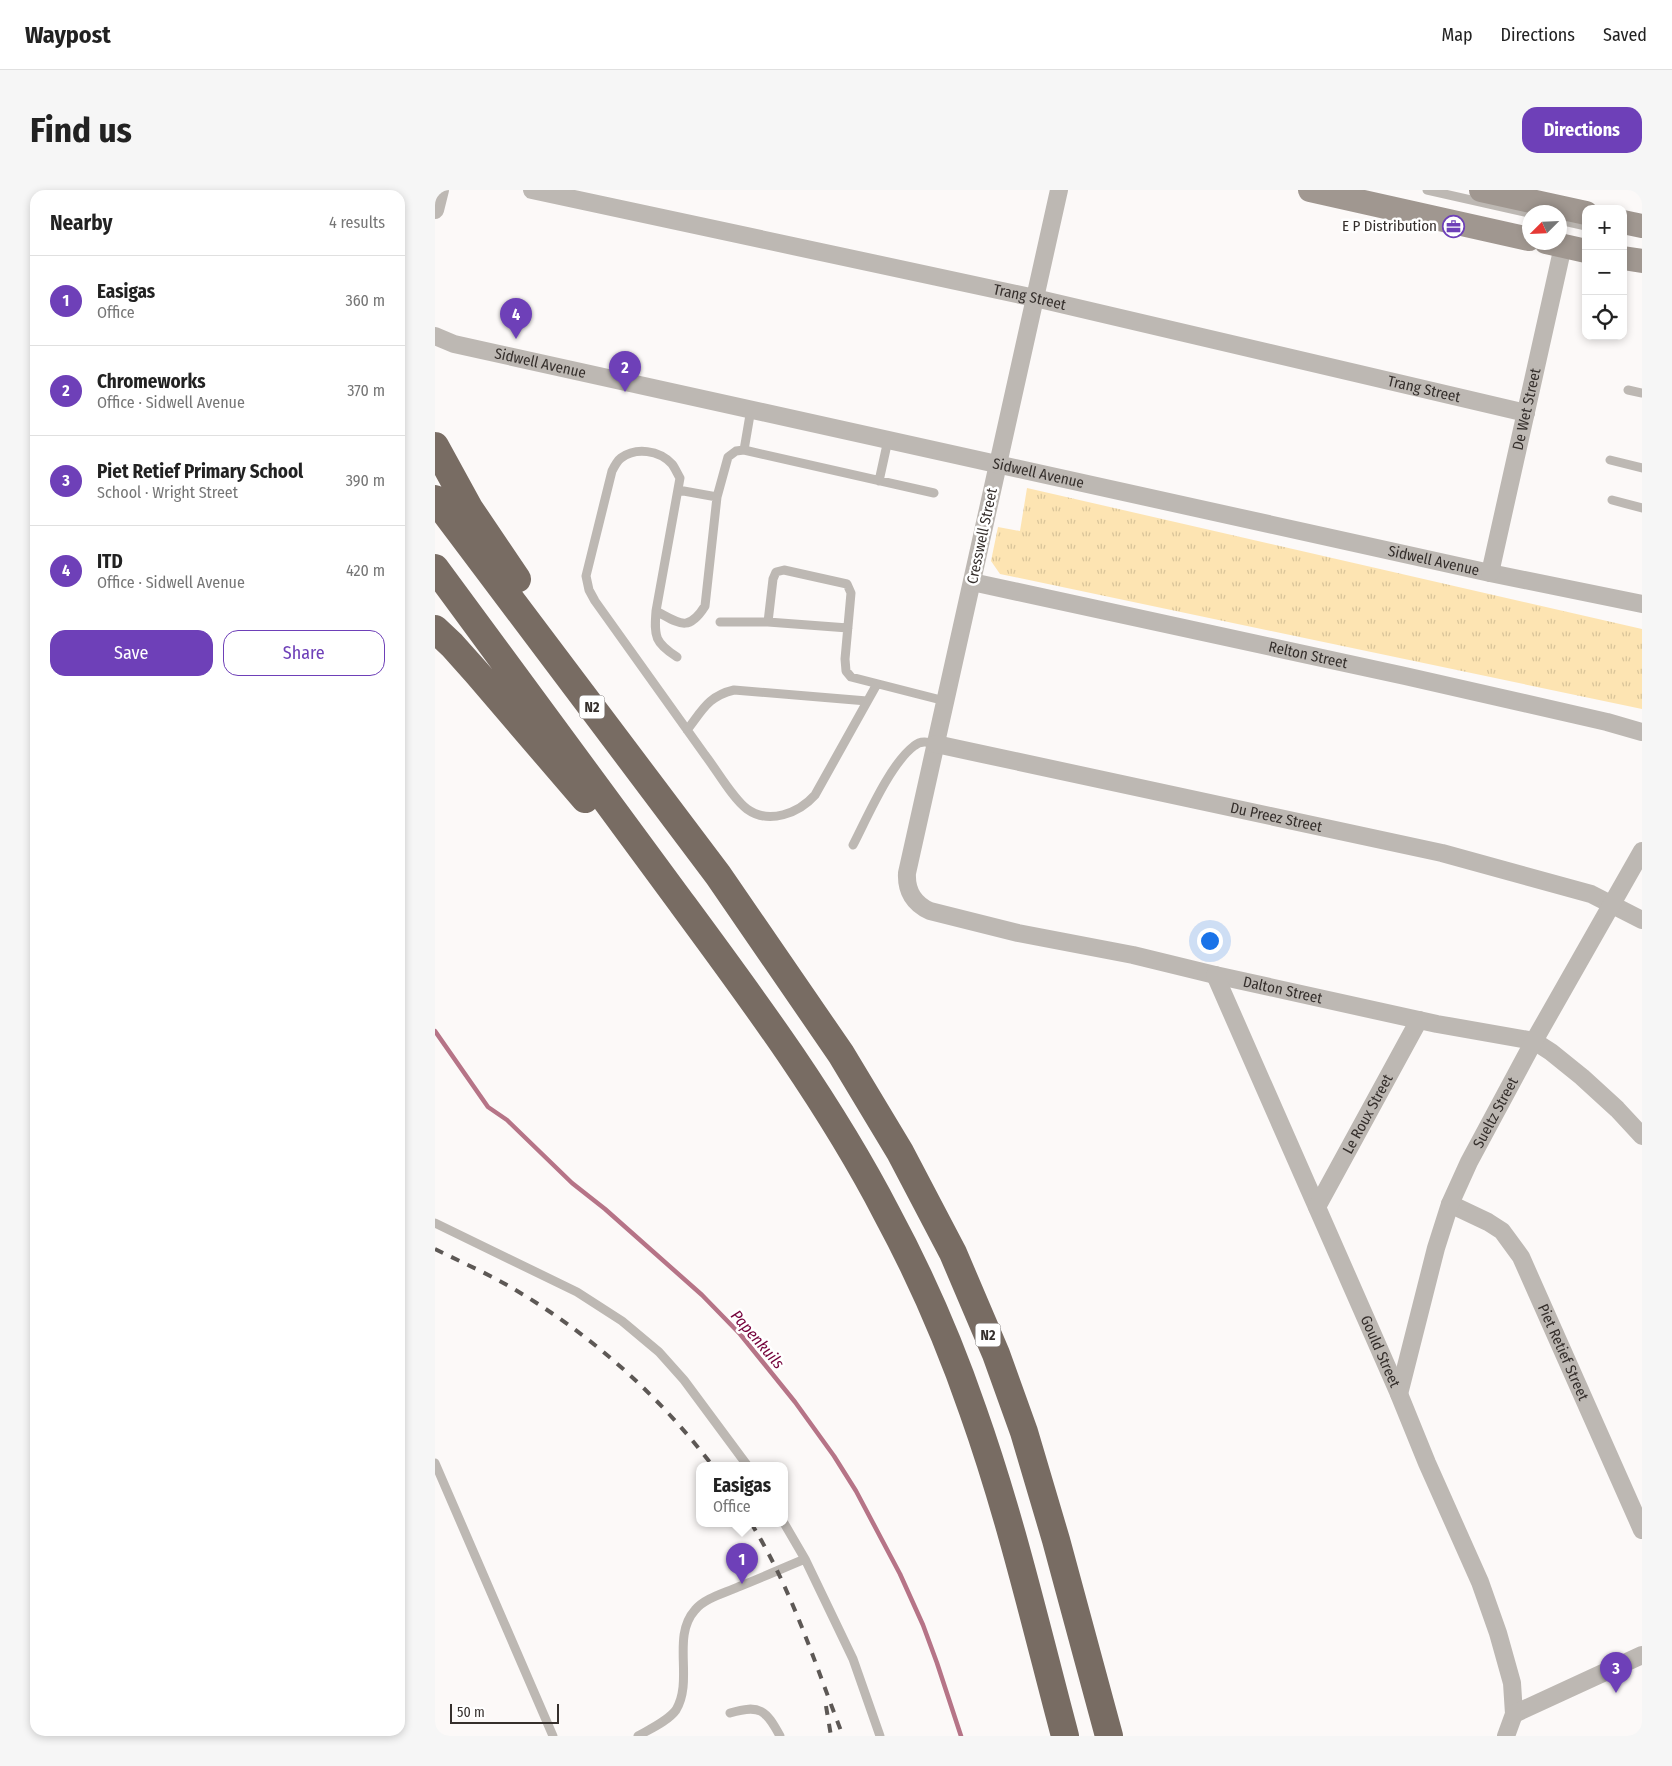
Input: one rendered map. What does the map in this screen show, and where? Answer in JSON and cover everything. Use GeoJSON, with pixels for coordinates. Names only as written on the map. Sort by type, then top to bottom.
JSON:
{"type":"FeatureCollection","features":[{"type":"Feature","properties":{"kind":"highway"},"geometry":{"type":"LineString","coordinates":[[435,446],[469,508],[718,875]]}},
{"type":"Feature","properties":{"kind":"highway","name":"N2"},"geometry":{"type":"LineString","coordinates":[[435,499],[718,875],[841,1054],[930,1206],[953,1253],[993,1345],[1024,1432],[1051,1522],[1109,1736]]}},
{"type":"Feature","properties":{"kind":"highway"},"geometry":{"type":"LineString","coordinates":[[435,568],[749,995],[802,1071],[860,1164],[888,1215],[935,1315],[973,1412],[1005,1511],[1065,1736]]}},
{"type":"Feature","properties":{"kind":"highway"},"geometry":{"type":"LineString","coordinates":[[435,629],[477,673],[708,939]]}},
{"type":"Feature","properties":{"kind":"main road"},"geometry":{"type":"LineString","coordinates":[[1310,190],[1522,237]]}},
{"type":"Feature","properties":{"kind":"main road"},"geometry":{"type":"LineString","coordinates":[[1481,190],[1582,212]]}},
{"type":"Feature","properties":{"kind":"main road"},"geometry":{"type":"LineString","coordinates":[[1627,223],[1642,226]]}},
{"type":"Feature","properties":{"kind":"main road"},"geometry":{"type":"LineString","coordinates":[[1567,247],[1582,250]]}},
{"type":"Feature","properties":{"kind":"main road"},"geometry":{"type":"LineString","coordinates":[[1627,259],[1642,261]]}},
{"type":"Feature","properties":{"kind":"street"},"geometry":{"type":"LineString","coordinates":[[435,210],[440,190]]}},
{"type":"Feature","properties":{"kind":"street","name":"Trang Street"},"geometry":{"type":"LineString","coordinates":[[531,190],[1035,298],[1526,413]]}},
{"type":"Feature","properties":{"kind":"street","name":"Cresswell Street"},"geometry":{"type":"LineString","coordinates":[[907,882],[907,873],[1059,190]]}},
{"type":"Feature","properties":{"kind":"street","name":"De Wet Street"},"geometry":{"type":"LineString","coordinates":[[1490,573],[1526,413],[1553,250]]}},
{"type":"Feature","properties":{"kind":"street","name":"Sidwell Avenue"},"geometry":{"type":"LineString","coordinates":[[435,336],[454,344],[1490,573],[1642,604]]}},
{"type":"Feature","properties":{"kind":"street","name":"Relton Street"},"geometry":{"type":"LineString","coordinates":[[972,582],[1415,678],[1607,722],[1642,732]]}},
{"type":"Feature","properties":{"kind":"street","name":"Du Preez Street"},"geometry":{"type":"LineString","coordinates":[[936,744],[1442,853],[1591,894],[1612,903],[1642,920]]}},
{"type":"Feature","properties":{"kind":"street","name":"Sueltz Street"},"geometry":{"type":"LineString","coordinates":[[1399,1394],[1438,1240],[1450,1204],[1469,1162],[1533,1041],[1642,851]]}},
{"type":"Feature","properties":{"kind":"street","name":"Dalton Street"},"geometry":{"type":"LineString","coordinates":[[907,882],[915,902],[922,908],[930,911],[1018,933],[1133,955],[1419,1020],[1533,1041],[1551,1052],[1582,1077],[1617,1109],[1642,1136]]}},
{"type":"Feature","properties":{"kind":"street","name":"Gould Street"},"geometry":{"type":"LineString","coordinates":[[1215,975],[1480,1582],[1498,1633],[1512,1683],[1514,1714],[1506,1736]]}},
{"type":"Feature","properties":{"kind":"street","name":"Le Roux Street"},"geometry":{"type":"LineString","coordinates":[[1317,1207],[1419,1020]]}},
{"type":"Feature","properties":{"kind":"street","name":"Piet Retief Street"},"geometry":{"type":"LineString","coordinates":[[1450,1204],[1488,1222],[1502,1231],[1521,1257],[1642,1530]]}},
{"type":"Feature","properties":{"kind":"street"},"geometry":{"type":"LineString","coordinates":[[1514,1714],[1642,1655]]}},
{"type":"Feature","properties":{"kind":"lane"},"geometry":{"type":"LineString","coordinates":[[1427,190],[1522,211]]}},
{"type":"Feature","properties":{"kind":"lane"},"geometry":{"type":"LineString","coordinates":[[1567,222],[1582,225]]}},
{"type":"Feature","properties":{"kind":"lane"},"geometry":{"type":"LineString","coordinates":[[1628,390],[1642,393]]}},
{"type":"Feature","properties":{"kind":"lane"},"geometry":{"type":"LineString","coordinates":[[744,450],[751,409]]}},
{"type":"Feature","properties":{"kind":"lane"},"geometry":{"type":"LineString","coordinates":[[879,481],[889,440]]}},
{"type":"Feature","properties":{"kind":"lane"},"geometry":{"type":"LineString","coordinates":[[655,611],[681,623],[689,623],[698,617],[705,606],[717,497],[729,457],[736,451],[744,450],[934,493]]}},
{"type":"Feature","properties":{"kind":"lane"},"geometry":{"type":"LineString","coordinates":[[677,657],[664,649],[657,640],[655,611],[680,478],[671,464],[661,455],[649,451],[631,454],[619,459],[611,471],[586,576],[589,590],[687,730],[735,796],[747,809],[763,816],[779,816],[795,811],[808,803],[815,795],[877,684]]}},
{"type":"Feature","properties":{"kind":"lane"},"geometry":{"type":"LineString","coordinates":[[1610,460],[1642,468]]}},
{"type":"Feature","properties":{"kind":"lane"},"geometry":{"type":"LineString","coordinates":[[678,490],[717,497]]}},
{"type":"Feature","properties":{"kind":"lane"},"geometry":{"type":"LineString","coordinates":[[1612,500],[1642,508]]}},
{"type":"Feature","properties":{"kind":"lane"},"geometry":{"type":"LineString","coordinates":[[768,622],[773,579],[776,572],[784,570],[847,584],[851,593],[845,660],[846,671],[851,677],[945,701]]}},
{"type":"Feature","properties":{"kind":"lane"},"geometry":{"type":"LineString","coordinates":[[719,622],[768,622],[847,628]]}},
{"type":"Feature","properties":{"kind":"lane"},"geometry":{"type":"LineString","coordinates":[[687,730],[709,702],[720,693],[734,690],[867,701]]}},
{"type":"Feature","properties":{"kind":"lane"},"geometry":{"type":"LineString","coordinates":[[853,845],[899,761],[914,745],[924,741],[936,744]]}},
{"type":"Feature","properties":{"kind":"lane"},"geometry":{"type":"LineString","coordinates":[[435,1222],[577,1292],[622,1321],[659,1352],[684,1380],[745,1462]]}},
{"type":"Feature","properties":{"kind":"lane"},"geometry":{"type":"LineString","coordinates":[[435,1463],[553,1736]]}},
{"type":"Feature","properties":{"kind":"lane"},"geometry":{"type":"LineString","coordinates":[[786,1527],[805,1559],[853,1659],[880,1736]]}},
{"type":"Feature","properties":{"kind":"lane"},"geometry":{"type":"LineString","coordinates":[[638,1736],[665,1720],[675,1710],[682,1691],[684,1632],[688,1620],[695,1609],[721,1595],[805,1559]]}},
{"type":"Feature","properties":{"kind":"lane"},"geometry":{"type":"LineString","coordinates":[[730,1713],[746,1708],[764,1712],[771,1719],[780,1736]]}},
{"type":"Feature","properties":{"kind":"green space"},"geometry":{"type":"Polygon","coordinates":[[[1027,488],[1642,629],[1642,709],[1000,574],[991,561],[998,527],[1020,531],[1027,488]]]}},
{"type":"Feature","properties":{"kind":"waterway","name":"Papenkuils"},"geometry":{"type":"LineString","coordinates":[[435,1031],[488,1107],[507,1120],[572,1183],[605,1209],[702,1295],[740,1334],[795,1402],[834,1456],[856,1491],[900,1574],[923,1625],[961,1736]]}},
{"type":"Feature","properties":{"kind":"railway"},"geometry":{"type":"LineString","coordinates":[[435,1249],[507,1285],[565,1322],[619,1365],[644,1388],[710,1462]]}},
{"type":"Feature","properties":{"kind":"railway"},"geometry":{"type":"LineString","coordinates":[[753,1527],[766,1548],[791,1600],[843,1736]]}},
{"type":"Feature","properties":{"kind":"railway"},"geometry":{"type":"LineString","coordinates":[[826,1706],[831,1736]]}},
{"type":"Feature","properties":{"kind":"place","name":"E P Distribution"},"geometry":{"type":"Point","coordinates":[1453,226]}},
{"type":"Feature","properties":{"kind":"place","name":"ITD"},"geometry":{"type":"Point","coordinates":[516,339]}},
{"type":"Feature","properties":{"kind":"place","name":"Chromeworks"},"geometry":{"type":"Point","coordinates":[625,392]}},
{"type":"Feature","properties":{"kind":"place","name":"Easigas"},"geometry":{"type":"Point","coordinates":[742,1584]}},
{"type":"Feature","properties":{"kind":"place","name":"Piet Retief Primary School"},"geometry":{"type":"Point","coordinates":[1616,1693]}}]}
